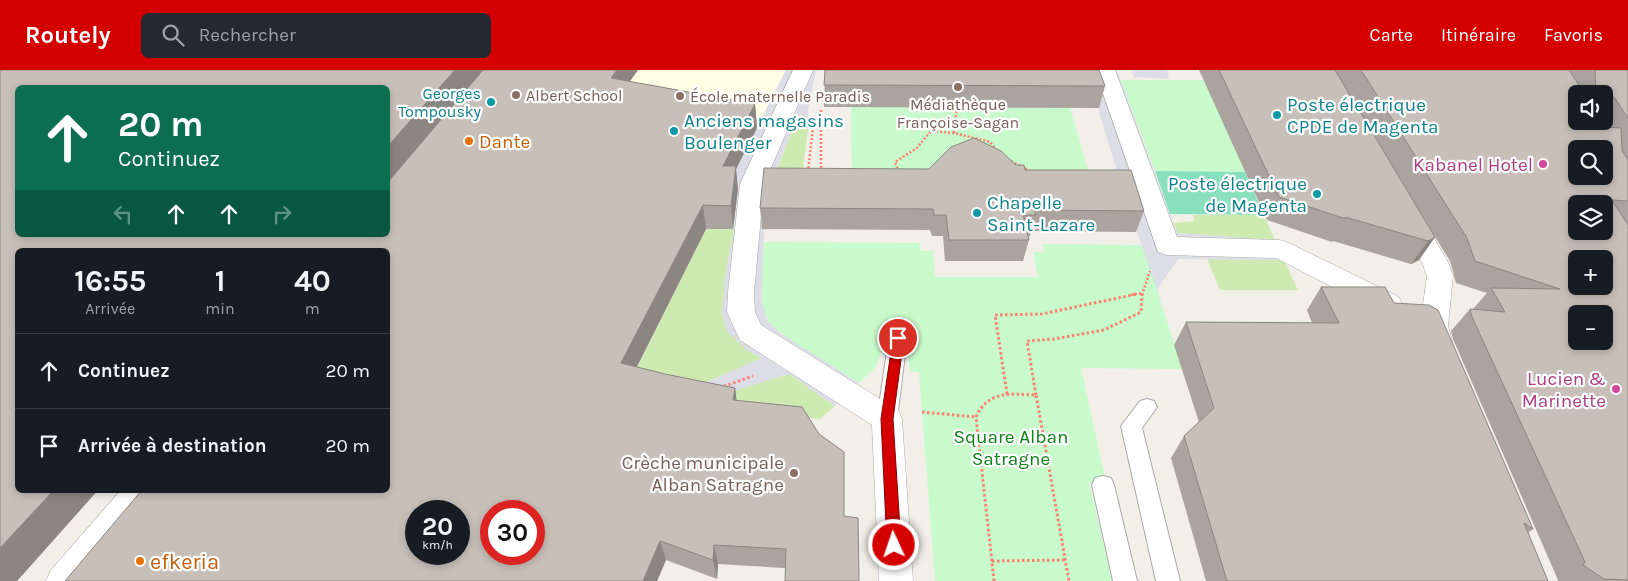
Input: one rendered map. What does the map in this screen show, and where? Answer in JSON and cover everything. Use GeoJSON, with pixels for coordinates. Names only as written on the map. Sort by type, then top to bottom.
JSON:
{"type":"FeatureCollection","features":[{"type":"Feature","properties":{"kind":"street"},"geometry":{"type":"LineString","coordinates":[[803,70],[752,184],[741,292],[741,312],[750,332],[797,362],[901,415],[896,581]]}},
{"type":"Feature","properties":{"kind":"street"},"geometry":{"type":"LineString","coordinates":[[1105,70],[1167,246],[1280,249],[1434,326]]}},
{"type":"Feature","properties":{"kind":"street"},"geometry":{"type":"LineString","coordinates":[[1395,194],[1440,276],[1434,326],[1437,340],[1448,367]]}},
{"type":"Feature","properties":{"kind":"street"},"geometry":{"type":"LineString","coordinates":[[63,581],[137,493]]}},
{"type":"Feature","properties":{"kind":"lane"},"geometry":{"type":"LineString","coordinates":[[898,338],[901,415]]}},
{"type":"Feature","properties":{"kind":"lane"},"geometry":{"type":"LineString","coordinates":[[1147,407],[1131,426],[1168,581]]}},
{"type":"Feature","properties":{"kind":"lane"},"geometry":{"type":"LineString","coordinates":[[1103,485],[1125,581]]}},
{"type":"Feature","properties":{"kind":"path"},"geometry":{"type":"LineString","coordinates":[[821,105],[821,176]]}},
{"type":"Feature","properties":{"kind":"path"},"geometry":{"type":"LineString","coordinates":[[954,132],[957,107]]}},
{"type":"Feature","properties":{"kind":"path"},"geometry":{"type":"LineString","coordinates":[[808,176],[813,140],[813,123]]}},
{"type":"Feature","properties":{"kind":"path"},"geometry":{"type":"LineString","coordinates":[[901,176],[895,162],[917,148],[931,130],[954,132],[990,142],[1000,155]]}},
{"type":"Feature","properties":{"kind":"path"},"geometry":{"type":"LineString","coordinates":[[1007,159],[1033,172]]}},
{"type":"Feature","properties":{"kind":"path"},"geometry":{"type":"LineString","coordinates":[[1069,581],[1067,560],[1027,341],[1054,339],[1111,327],[1141,312],[1142,293],[1150,269],[1167,246]]}},
{"type":"Feature","properties":{"kind":"path"},"geometry":{"type":"LineString","coordinates":[[1007,394],[995,315],[1042,314],[1142,293]]}},
{"type":"Feature","properties":{"kind":"path"},"geometry":{"type":"LineString","coordinates":[[716,392],[721,386],[797,362]]}},
{"type":"Feature","properties":{"kind":"path"},"geometry":{"type":"LineString","coordinates":[[994,581],[976,417],[979,406],[992,398],[1007,394],[1036,395]]}},
{"type":"Feature","properties":{"kind":"path"},"geometry":{"type":"LineString","coordinates":[[901,415],[976,417]]}},
{"type":"Feature","properties":{"kind":"path"},"geometry":{"type":"LineString","coordinates":[[992,561],[1067,560]]}},
{"type":"Feature","properties":{"kind":"shaded area","name":"École maternelle Paradis"},"geometry":{"type":"Polygon","coordinates":[[[549,70],[786,70],[757,128],[549,70]]]}},
{"type":"Feature","properties":{"kind":"shaded area"},"geometry":{"type":"Polygon","coordinates":[[[786,70],[824,70],[816,71],[808,110],[809,121],[796,121],[777,168],[775,229],[764,230],[762,302],[767,320],[780,333],[859,383],[835,406],[789,374],[697,402],[707,382],[762,358],[745,349],[726,330],[722,313],[739,181],[730,180],[786,70]]]}},
{"type":"Feature","properties":{"kind":"shaded area"},"geometry":{"type":"Polygon","coordinates":[[[1086,70],[1117,70],[1177,233],[1275,240],[1284,260],[1178,259],[1157,290],[1126,200],[1086,70]]]}},
{"type":"Feature","properties":{"kind":"shaded area"},"geometry":{"type":"Polygon","coordinates":[[[1131,70],[1167,70],[1169,79],[1134,77],[1131,70]]]}},
{"type":"Feature","properties":{"kind":"green space"},"geometry":{"type":"Polygon","coordinates":[[[1121,80],[1204,80],[1245,172],[1155,171],[1121,80]]]}},
{"type":"Feature","properties":{"kind":"green space"},"geometry":{"type":"Polygon","coordinates":[[[851,107],[1070,108],[1094,191],[852,189],[851,107]]]}},
{"type":"Feature","properties":{"kind":"green space"},"geometry":{"type":"Polygon","coordinates":[[[796,121],[809,121],[803,169],[777,169],[796,121]]]}},
{"type":"Feature","properties":{"kind":"green space"},"geometry":{"type":"Polygon","coordinates":[[[1155,171],[1245,172],[1264,215],[1170,214],[1155,171]]]}},
{"type":"Feature","properties":{"kind":"green space"},"geometry":{"type":"Polygon","coordinates":[[[1193,215],[1264,215],[1275,240],[1177,233],[1174,223],[1194,221],[1193,215]]]}},
{"type":"Feature","properties":{"kind":"green space"},"geometry":{"type":"Polygon","coordinates":[[[706,229],[734,229],[725,278],[745,349],[762,358],[707,382],[697,402],[628,386],[706,229]]]}},
{"type":"Feature","properties":{"kind":"green space","name":"Square Alban Satragne"},"geometry":{"type":"Polygon","coordinates":[[[764,242],[920,243],[921,251],[933,251],[935,277],[1038,277],[1033,252],[1044,253],[1043,244],[1143,245],[1182,369],[1081,368],[1106,482],[1089,482],[1112,581],[935,581],[919,372],[910,372],[908,356],[910,340],[889,328],[876,367],[859,383],[794,343],[772,326],[764,311],[761,282],[764,242]]]}},
{"type":"Feature","properties":{"kind":"green space"},"geometry":{"type":"Polygon","coordinates":[[[1207,259],[1284,260],[1298,290],[1220,290],[1207,259]]]}},
{"type":"Feature","properties":{"kind":"green space"},"geometry":{"type":"Polygon","coordinates":[[[789,374],[835,406],[820,419],[738,410],[725,393],[789,374]]]}},
{"type":"Feature","properties":{"kind":"building"},"geometry":{"type":"Polygon","coordinates":[[[0,70],[455,70],[390,144],[390,85],[15,85],[15,237],[390,237],[390,180],[483,70],[617,70],[611,78],[755,104],[723,166],[736,166],[731,206],[703,205],[621,363],[735,388],[733,400],[802,407],[819,434],[844,452],[844,516],[858,518],[859,581],[785,581],[786,549],[714,545],[713,560],[660,541],[643,581],[65,581],[139,493],[390,493],[390,248],[15,248],[15,493],[51,493],[0,548],[0,70]]]}},
{"type":"Feature","properties":{"kind":"building"},"geometry":{"type":"Polygon","coordinates":[[[825,70],[1099,70],[1105,86],[824,85],[825,70]]]}},
{"type":"Feature","properties":{"kind":"building"},"geometry":{"type":"Polygon","coordinates":[[[1219,70],[1335,70],[1435,237],[1428,241],[1345,217],[1346,219],[1279,197],[1219,70]]]}},
{"type":"Feature","properties":{"kind":"building"},"geometry":{"type":"Polygon","coordinates":[[[1361,70],[1569,70],[1579,85],[1568,85],[1568,130],[1613,130],[1613,128],[1621,128],[1622,151],[1628,160],[1628,201],[1613,200],[1613,195],[1568,195],[1568,240],[1613,240],[1613,202],[1628,225],[1628,580],[1604,579],[1583,565],[1585,562],[1470,309],[1505,312],[1491,288],[1560,289],[1475,261],[1467,238],[1361,70]]]}},
{"type":"Feature","properties":{"kind":"building"},"geometry":{"type":"Polygon","coordinates":[[[1595,70],[1628,70],[1628,118],[1613,97],[1613,85],[1596,85],[1595,70]]]}},
{"type":"Feature","properties":{"kind":"building"},"geometry":{"type":"Polygon","coordinates":[[[974,138],[1001,151],[1016,165],[1024,165],[1025,170],[1131,170],[1144,211],[1034,210],[1036,215],[1023,215],[1029,240],[949,240],[946,215],[934,215],[933,209],[760,208],[764,168],[929,169],[951,147],[974,138]]]}},
{"type":"Feature","properties":{"kind":"building"},"geometry":{"type":"Polygon","coordinates":[[[1321,287],[1385,287],[1394,303],[1429,305],[1438,310],[1533,529],[1524,523],[1548,581],[1227,581],[1184,436],[1214,408],[1186,322],[1339,323],[1321,287]]]}},
{"type":"Feature","properties":{"kind":"place","name":"Médiathèque Françoise-Sagan"},"geometry":{"type":"Point","coordinates":[958,87]}},
{"type":"Feature","properties":{"kind":"place","name":"Albert School"},"geometry":{"type":"Point","coordinates":[516,95]}},
{"type":"Feature","properties":{"kind":"place","name":"École maternelle Paradis"},"geometry":{"type":"Point","coordinates":[680,96]}},
{"type":"Feature","properties":{"kind":"place","name":"Georges Tompousky"},"geometry":{"type":"Point","coordinates":[491,102]}},
{"type":"Feature","properties":{"kind":"place","name":"Poste électrique CPDE de Magenta"},"geometry":{"type":"Point","coordinates":[1277,115]}},
{"type":"Feature","properties":{"kind":"place","name":"Anciens magasins Boulenger"},"geometry":{"type":"Point","coordinates":[674,131]}},
{"type":"Feature","properties":{"kind":"place","name":"Dante"},"geometry":{"type":"Point","coordinates":[469,141]}},
{"type":"Feature","properties":{"kind":"place","name":"Kabanel Hotel"},"geometry":{"type":"Point","coordinates":[1543,164]}},
{"type":"Feature","properties":{"kind":"place","name":"Poste électrique de Magenta"},"geometry":{"type":"Point","coordinates":[1317,194]}},
{"type":"Feature","properties":{"kind":"place","name":"Chapelle Saint-Lazare"},"geometry":{"type":"Point","coordinates":[977,213]}},
{"type":"Feature","properties":{"kind":"place","name":"Lucien & Marinette"},"geometry":{"type":"Point","coordinates":[1616,389]}},
{"type":"Feature","properties":{"kind":"place","name":"Crèche municipale Alban Satragne"},"geometry":{"type":"Point","coordinates":[794,473]}},
{"type":"Feature","properties":{"kind":"place","name":"efkeria"},"geometry":{"type":"Point","coordinates":[140,561]}},
{"type":"Feature","properties":{"kind":"route"},"geometry":{"type":"LineString","coordinates":[[894,545],[887,419],[898,338]]}}]}
